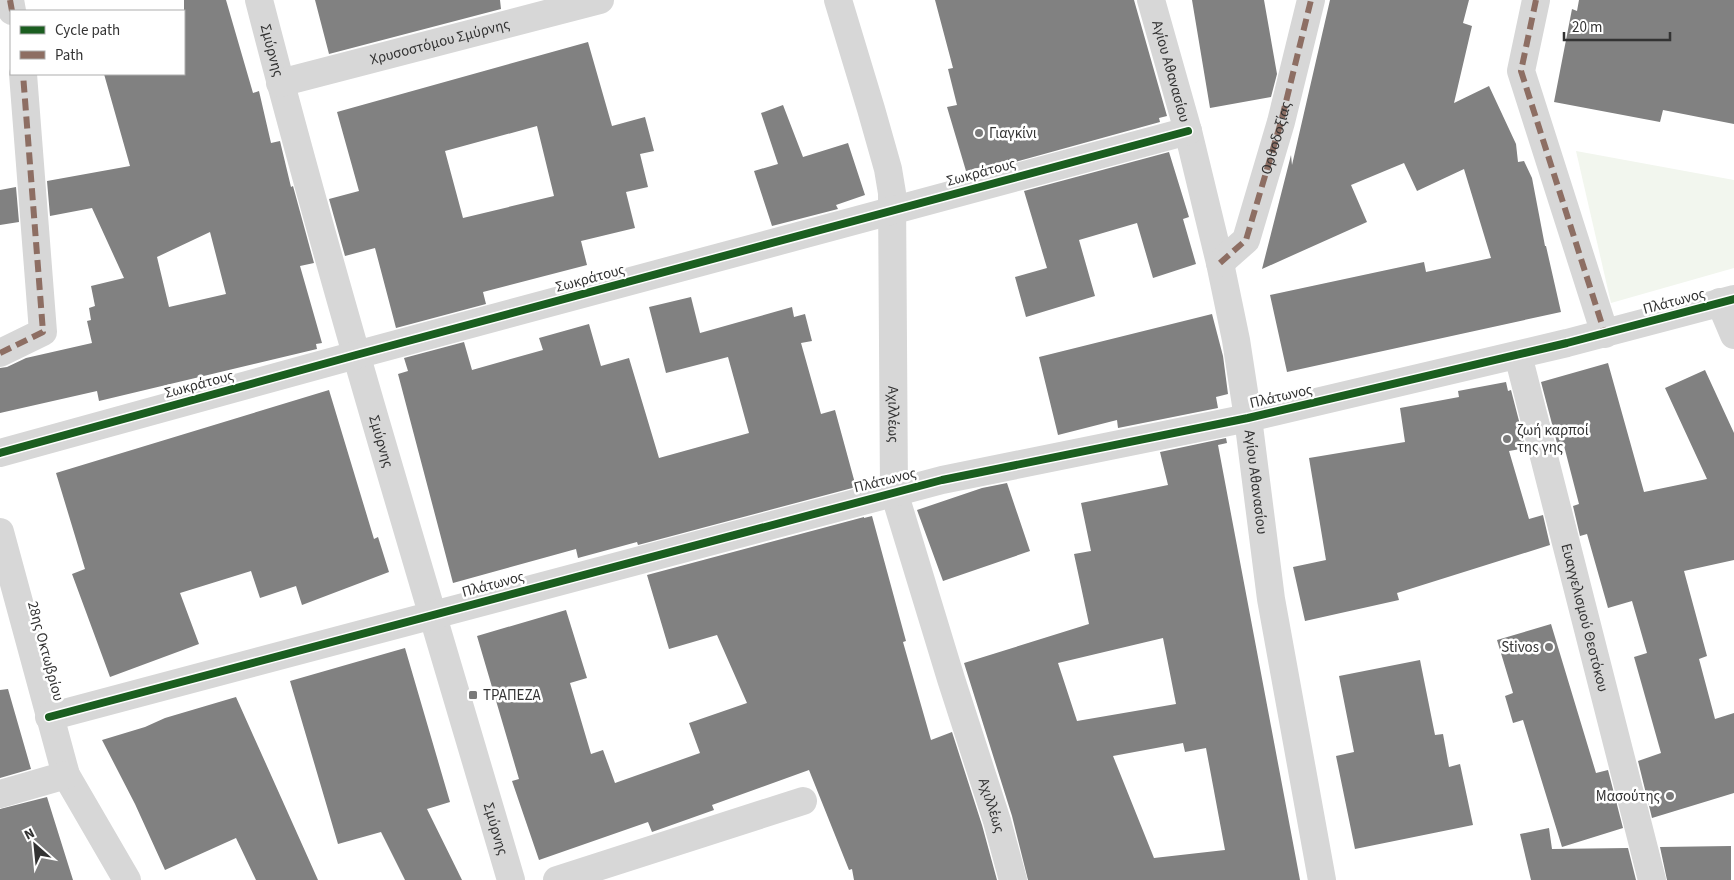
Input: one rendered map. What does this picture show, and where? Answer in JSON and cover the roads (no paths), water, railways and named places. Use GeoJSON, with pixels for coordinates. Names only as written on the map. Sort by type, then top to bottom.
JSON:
{"type":"FeatureCollection","features":[{"type":"Feature","properties":{"kind":"street","name":"Σμύρνης"},"geometry":{"type":"LineString","coordinates":[[259,0],[280,83],[356,355],[511,880]]}},
{"type":"Feature","properties":{"kind":"street","name":"Χρυσοστόμου Σμύρνης"},"geometry":{"type":"LineString","coordinates":[[280,83],[600,0]]}},
{"type":"Feature","properties":{"kind":"street","name":"Αχιλλέως"},"geometry":{"type":"LineString","coordinates":[[838,0],[872,109],[888,169],[892,193],[894,492],[1013,880]]}},
{"type":"Feature","properties":{"kind":"street","name":"Αγίου Αθανασίου"},"geometry":{"type":"LineString","coordinates":[[1150,0],[1188,131],[1220,263],[1236,340],[1271,599],[1322,880]]}},
{"type":"Feature","properties":{"kind":"street","name":"Ορθοδοξίας"},"geometry":{"type":"LineString","coordinates":[[1220,263],[1246,240],[1281,122],[1311,0]]}},
{"type":"Feature","properties":{"kind":"street"},"geometry":{"type":"LineString","coordinates":[[1536,0],[1521,71],[1605,334]]}},
{"type":"Feature","properties":{"kind":"street"},"geometry":{"type":"LineString","coordinates":[[0,353],[43,332],[23,75]]}},
{"type":"Feature","properties":{"kind":"street","name":"Σωκράτους"},"geometry":{"type":"LineString","coordinates":[[0,453],[1188,131]]}},
{"type":"Feature","properties":{"kind":"street"},"geometry":{"type":"LineString","coordinates":[[1727,300],[1734,335]]}},
{"type":"Feature","properties":{"kind":"street","name":"Πλάτωνος"},"geometry":{"type":"LineString","coordinates":[[50,717],[432,614],[966,474],[1248,418],[1605,334],[1727,300]]}},
{"type":"Feature","properties":{"kind":"street","name":"Ευαγγελισμού Θεοτόκου"},"geometry":{"type":"LineString","coordinates":[[1518,355],[1652,880]]}},
{"type":"Feature","properties":{"kind":"street","name":"28ης Οκτωβρίου"},"geometry":{"type":"LineString","coordinates":[[0,532],[66,775],[127,880]]}},
{"type":"Feature","properties":{"kind":"street"},"geometry":{"type":"LineString","coordinates":[[0,794],[66,775]]}},
{"type":"Feature","properties":{"kind":"street"},"geometry":{"type":"LineString","coordinates":[[557,880],[803,801]]}},
{"type":"Feature","properties":{"kind":"place","name":"Γιαγκίνι"},"geometry":{"type":"Point","coordinates":[979,133]}},
{"type":"Feature","properties":{"kind":"place","name":"ζωή καρποί της γης"},"geometry":{"type":"Point","coordinates":[1507,439]}},
{"type":"Feature","properties":{"kind":"place","name":"Stivos"},"geometry":{"type":"Point","coordinates":[1549,647]}},
{"type":"Feature","properties":{"kind":"place","name":"ΤΡΑΠΕΖΑ"},"geometry":{"type":"Point","coordinates":[473,695]}},
{"type":"Feature","properties":{"kind":"place","name":"Μασούτης"},"geometry":{"type":"Point","coordinates":[1670,796]}}]}
